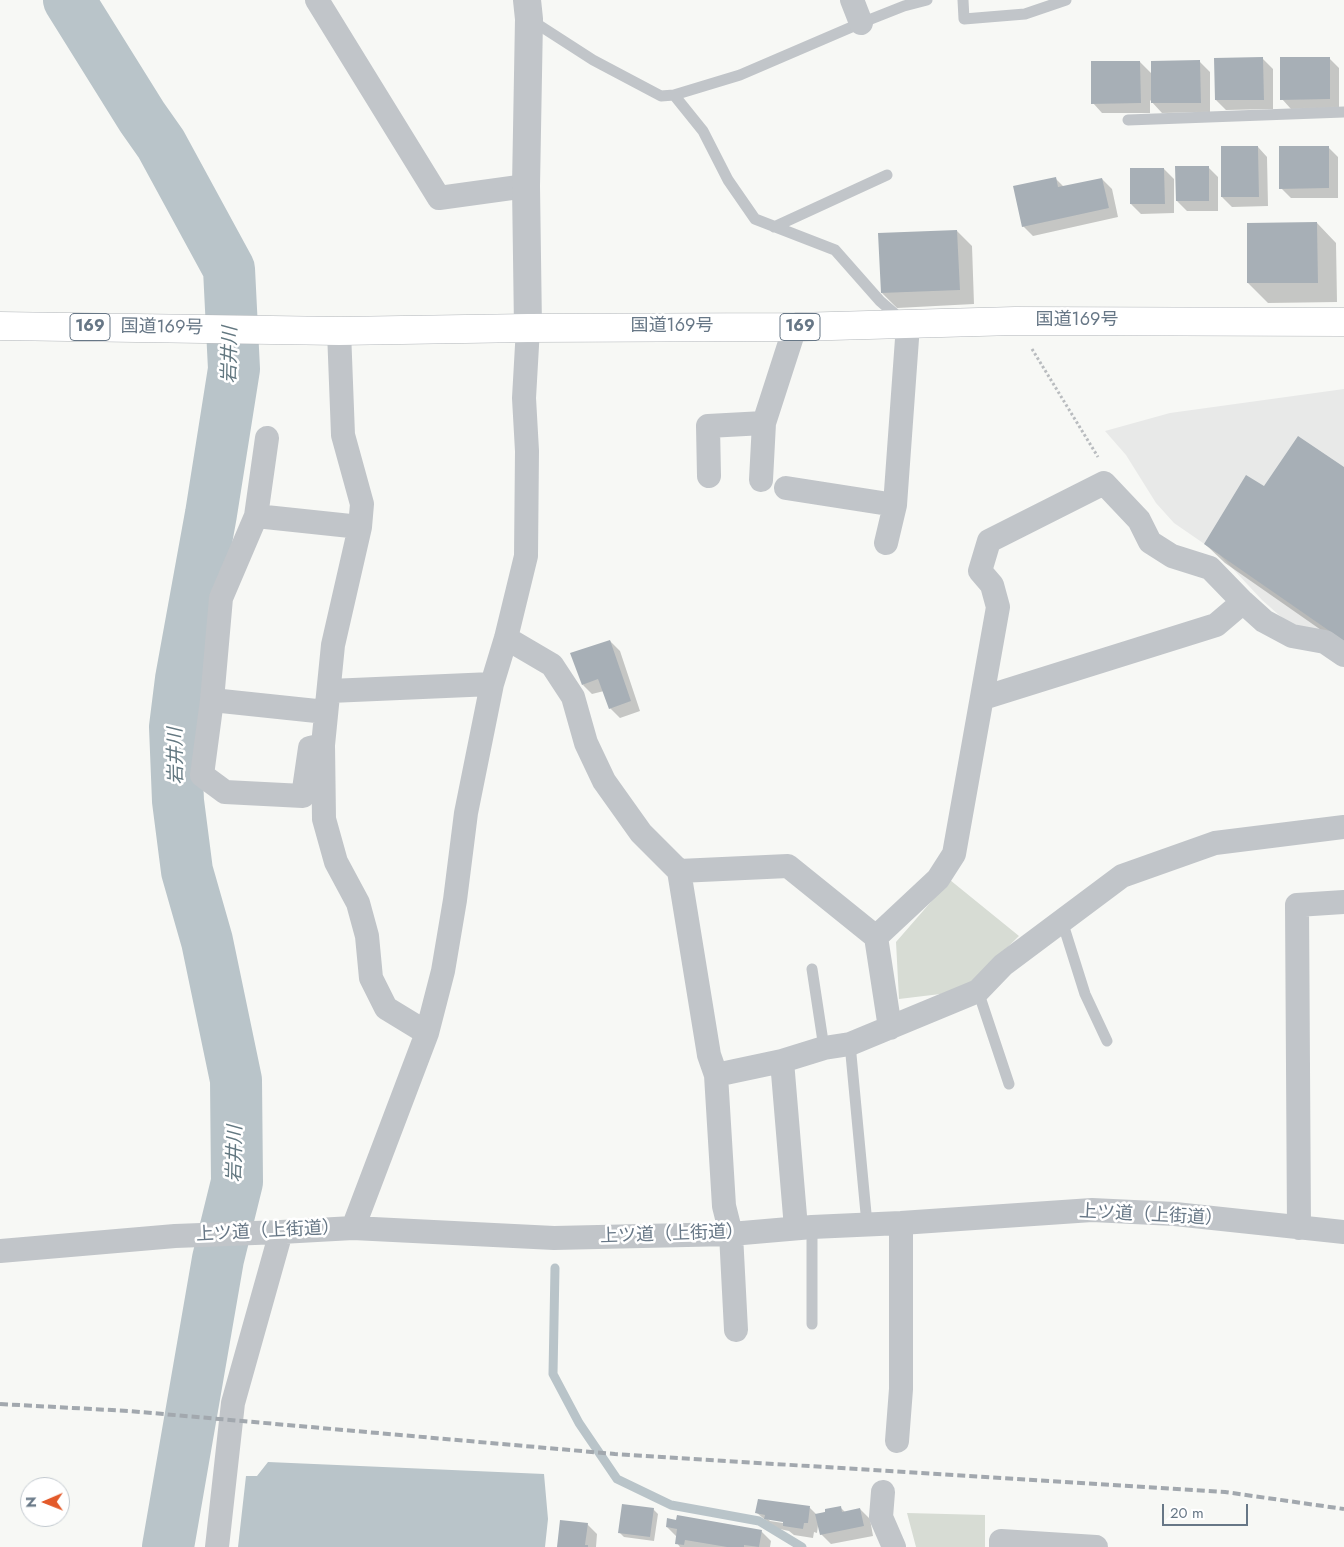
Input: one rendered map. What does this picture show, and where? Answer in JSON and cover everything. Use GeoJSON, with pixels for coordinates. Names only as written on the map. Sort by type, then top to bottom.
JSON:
{"type":"FeatureCollection","features":[{"type":"Feature","properties":{"kind":"highway","name":"国道169号"},"geometry":{"type":"LineString","coordinates":[[0,326],[339,331],[795,327],[1015,321],[1344,322]]}},
{"type":"Feature","properties":{"kind":"street"},"geometry":{"type":"LineString","coordinates":[[317,0],[439,198],[526,186]]}},
{"type":"Feature","properties":{"kind":"street"},"geometry":{"type":"LineString","coordinates":[[852,0],[861,23]]}},
{"type":"Feature","properties":{"kind":"street"},"geometry":{"type":"LineString","coordinates":[[353,1228],[427,1033],[442,971],[455,900],[466,813],[492,684],[506,638],[526,556],[527,451],[524,398],[528,328],[526,186],[528,10]]}},
{"type":"Feature","properties":{"kind":"street"},"geometry":{"type":"LineString","coordinates":[[886,543],[895,505],[908,325]]}},
{"type":"Feature","properties":{"kind":"street"},"geometry":{"type":"LineString","coordinates":[[761,480],[764,424],[795,327]]}},
{"type":"Feature","properties":{"kind":"street"},"geometry":{"type":"LineString","coordinates":[[339,331],[343,435],[362,504],[360,527],[333,645],[323,745],[324,820],[336,862],[358,903],[368,936],[371,978],[386,1008],[427,1033]]}},
{"type":"Feature","properties":{"kind":"street"},"geometry":{"type":"LineString","coordinates":[[709,476],[708,426],[764,424]]}},
{"type":"Feature","properties":{"kind":"street"},"geometry":{"type":"LineString","coordinates":[[267,438],[256,516],[221,598],[212,700],[202,775],[225,792],[303,796],[310,748],[323,745]]}},
{"type":"Feature","properties":{"kind":"street"},"geometry":{"type":"LineString","coordinates":[[876,937],[938,878],[954,854],[998,607],[992,585],[980,571],[990,540],[1104,483],[1139,520],[1150,542],[1172,556],[1210,568],[1242,602],[1264,621],[1292,636],[1325,642],[1344,655]]}},
{"type":"Feature","properties":{"kind":"street"},"geometry":{"type":"LineString","coordinates":[[786,488],[895,505]]}},
{"type":"Feature","properties":{"kind":"street"},"geometry":{"type":"LineString","coordinates":[[256,516],[360,527]]}},
{"type":"Feature","properties":{"kind":"street"},"geometry":{"type":"LineString","coordinates":[[983,698],[1216,625],[1242,602]]}},
{"type":"Feature","properties":{"kind":"street"},"geometry":{"type":"LineString","coordinates":[[506,638],[552,665],[573,697],[586,743],[604,781],[641,833],[679,871],[709,1056],[716,1075],[724,1206],[731,1234],[736,1330]]}},
{"type":"Feature","properties":{"kind":"street"},"geometry":{"type":"LineString","coordinates":[[212,700],[328,702],[492,684]]}},
{"type":"Feature","properties":{"kind":"street"},"geometry":{"type":"LineString","coordinates":[[716,1075],[824,1048],[850,1044],[978,991],[1003,965],[1122,876],[1215,843],[1344,827]]}},
{"type":"Feature","properties":{"kind":"street"},"geometry":{"type":"LineString","coordinates":[[679,871],[788,866],[876,937],[890,1028]]}},
{"type":"Feature","properties":{"kind":"street"},"geometry":{"type":"LineString","coordinates":[[1299,1228],[1297,905],[1344,902]]}},
{"type":"Feature","properties":{"kind":"street"},"geometry":{"type":"LineString","coordinates":[[782,1060],[804,1228]]}},
{"type":"Feature","properties":{"kind":"street","name":"上ツ道（上街道）"},"geometry":{"type":"LineString","coordinates":[[0,1251],[175,1236],[353,1228],[554,1238],[731,1234],[1092,1210],[1174,1214],[1344,1232]]}},
{"type":"Feature","properties":{"kind":"street"},"geometry":{"type":"LineString","coordinates":[[897,1441],[901,1389],[901,1224]]}},
{"type":"Feature","properties":{"kind":"street"},"geometry":{"type":"LineString","coordinates":[[217,1547],[233,1403],[282,1232]]}},
{"type":"Feature","properties":{"kind":"street"},"geometry":{"type":"LineString","coordinates":[[883,1492],[881,1516],[894,1547]]}},
{"type":"Feature","properties":{"kind":"street"},"geometry":{"type":"LineString","coordinates":[[1001,1547],[1001,1541],[1096,1547]]}},
{"type":"Feature","properties":{"kind":"lane"},"geometry":{"type":"LineString","coordinates":[[528,10],[593,60],[662,96],[674,95],[740,75],[861,23],[904,6],[927,0]]}},
{"type":"Feature","properties":{"kind":"lane"},"geometry":{"type":"LineString","coordinates":[[963,0],[964,19],[1025,14],[1066,0]]}},
{"type":"Feature","properties":{"kind":"lane"},"geometry":{"type":"LineString","coordinates":[[674,95],[703,131],[728,180],[755,219],[835,250],[880,301],[908,325]]}},
{"type":"Feature","properties":{"kind":"lane"},"geometry":{"type":"LineString","coordinates":[[1128,120],[1344,112]]}},
{"type":"Feature","properties":{"kind":"lane"},"geometry":{"type":"LineString","coordinates":[[774,227],[887,175]]}},
{"type":"Feature","properties":{"kind":"lane"},"geometry":{"type":"LineString","coordinates":[[1062,921],[1085,994],[1107,1041]]}},
{"type":"Feature","properties":{"kind":"lane"},"geometry":{"type":"LineString","coordinates":[[812,969],[824,1048]]}},
{"type":"Feature","properties":{"kind":"lane"},"geometry":{"type":"LineString","coordinates":[[978,991],[1008,1084]]}},
{"type":"Feature","properties":{"kind":"lane"},"geometry":{"type":"LineString","coordinates":[[850,1044],[868,1224]]}},
{"type":"Feature","properties":{"kind":"lane"},"geometry":{"type":"LineString","coordinates":[[804,1228],[812,1324]]}},
{"type":"Feature","properties":{"kind":"path"},"geometry":{"type":"LineString","coordinates":[[1015,321],[1108,472],[1104,483]]}},
{"type":"Feature","properties":{"kind":"shaded area"},"geometry":{"type":"Polygon","coordinates":[[[1344,389],[1344,640],[1288,623],[1262,600],[1219,554],[1174,523],[1156,503],[1126,455],[1105,431],[1170,413],[1344,389]]]}},
{"type":"Feature","properties":{"kind":"shaded area"},"geometry":{"type":"Polygon","coordinates":[[[950,880],[1019,936],[973,981],[957,992],[899,999],[896,942],[950,880]]]}},
{"type":"Feature","properties":{"kind":"shaded area"},"geometry":{"type":"Polygon","coordinates":[[[268,1462],[544,1474],[548,1519],[545,1547],[238,1547],[246,1476],[257,1476],[268,1462]]]}},
{"type":"Feature","properties":{"kind":"shaded area"},"geometry":{"type":"Polygon","coordinates":[[[907,1513],[985,1515],[985,1547],[916,1547],[907,1513]]]}},
{"type":"Feature","properties":{"kind":"building"},"geometry":{"type":"Polygon","coordinates":[[[1263,57],[1264,100],[1215,100],[1214,58],[1263,57]]]}},
{"type":"Feature","properties":{"kind":"building"},"geometry":{"type":"Polygon","coordinates":[[[1280,57],[1330,57],[1330,99],[1280,100],[1280,57]]]}},
{"type":"Feature","properties":{"kind":"building"},"geometry":{"type":"Polygon","coordinates":[[[1200,60],[1201,103],[1151,103],[1151,61],[1200,60]]]}},
{"type":"Feature","properties":{"kind":"building"},"geometry":{"type":"Polygon","coordinates":[[[1091,61],[1140,61],[1141,103],[1091,104],[1091,61]]]}},
{"type":"Feature","properties":{"kind":"building"},"geometry":{"type":"Polygon","coordinates":[[[1221,146],[1258,146],[1259,197],[1221,197],[1221,146]]]}},
{"type":"Feature","properties":{"kind":"building"},"geometry":{"type":"Polygon","coordinates":[[[1279,146],[1329,146],[1329,188],[1279,189],[1279,146]]]}},
{"type":"Feature","properties":{"kind":"building"},"geometry":{"type":"Polygon","coordinates":[[[1175,166],[1209,166],[1209,201],[1176,201],[1175,166]]]}},
{"type":"Feature","properties":{"kind":"building"},"geometry":{"type":"Polygon","coordinates":[[[1130,168],[1164,168],[1165,204],[1130,204],[1130,168]]]}},
{"type":"Feature","properties":{"kind":"building"},"geometry":{"type":"Polygon","coordinates":[[[1056,177],[1058,187],[1102,178],[1109,208],[1022,227],[1013,186],[1056,177]]]}},
{"type":"Feature","properties":{"kind":"building"},"geometry":{"type":"Polygon","coordinates":[[[1317,222],[1318,283],[1247,283],[1247,223],[1317,222]]]}},
{"type":"Feature","properties":{"kind":"building"},"geometry":{"type":"Polygon","coordinates":[[[957,230],[960,290],[881,293],[878,233],[957,230]]]}},
{"type":"Feature","properties":{"kind":"building"},"geometry":{"type":"Polygon","coordinates":[[[1298,436],[1344,467],[1344,641],[1204,544],[1246,475],[1264,486],[1298,436]]]}},
{"type":"Feature","properties":{"kind":"building"},"geometry":{"type":"Polygon","coordinates":[[[610,640],[631,701],[609,709],[598,679],[582,685],[570,653],[610,640]]]}},
{"type":"Feature","properties":{"kind":"building"},"geometry":{"type":"Polygon","coordinates":[[[758,1499],[810,1506],[808,1523],[804,1523],[803,1529],[783,1526],[783,1522],[764,1519],[765,1515],[755,1513],[758,1499]]]}},
{"type":"Feature","properties":{"kind":"building"},"geometry":{"type":"Polygon","coordinates":[[[622,1504],[654,1508],[650,1537],[618,1533],[622,1504]]]}},
{"type":"Feature","properties":{"kind":"building"},"geometry":{"type":"Polygon","coordinates":[[[841,1506],[842,1512],[860,1508],[864,1526],[820,1535],[815,1514],[825,1512],[825,1509],[841,1506]]]}},
{"type":"Feature","properties":{"kind":"building"},"geometry":{"type":"Polygon","coordinates":[[[677,1515],[762,1530],[759,1547],[744,1545],[744,1547],[727,1547],[685,1540],[684,1545],[675,1544],[677,1529],[666,1527],[667,1518],[676,1520],[677,1515]]]}},
{"type":"Feature","properties":{"kind":"building"},"geometry":{"type":"Polygon","coordinates":[[[560,1520],[588,1523],[585,1545],[588,1545],[588,1547],[557,1547],[560,1520]]]}},
{"type":"Feature","properties":{"kind":"waterway","name":"岩井川"},"geometry":{"type":"LineString","coordinates":[[69,0],[161,144],[229,269],[234,369],[211,514],[181,679],[175,727],[178,801],[187,871],[207,941],[236,1080],[237,1182],[218,1259],[168,1547]]}},
{"type":"Feature","properties":{"kind":"waterway"},"geometry":{"type":"LineString","coordinates":[[555,1268],[553,1374],[579,1423],[617,1479],[671,1505],[759,1521],[802,1547]]}},
{"type":"Feature","properties":{"kind":"railway"},"geometry":{"type":"LineString","coordinates":[[0,1404],[129,1411],[615,1454],[1225,1492],[1344,1509]]}}]}
